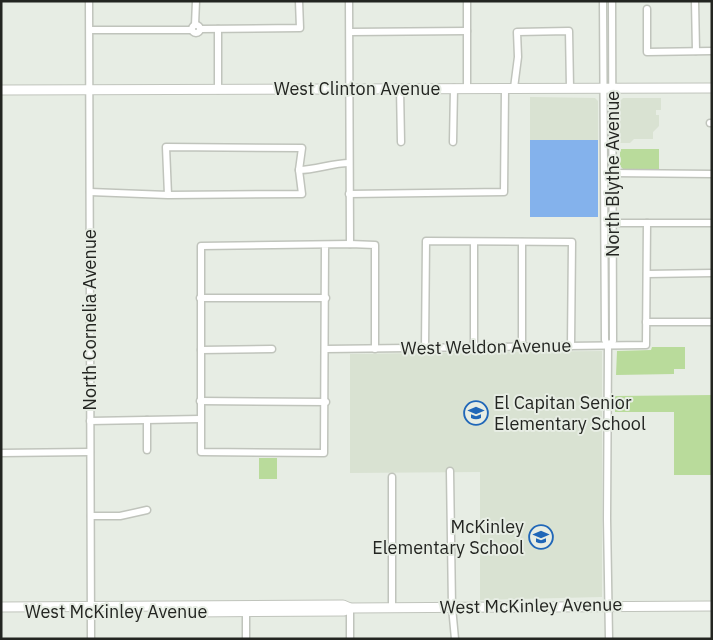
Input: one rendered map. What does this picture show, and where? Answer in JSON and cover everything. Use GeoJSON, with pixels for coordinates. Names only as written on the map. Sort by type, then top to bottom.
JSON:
{"type":"FeatureCollection","features":[{"type":"Feature","properties":{"kind":"main road","name":"West Clinton Avenue"},"geometry":{"type":"LineString","coordinates":[[1,90],[712,88]]}},
{"type":"Feature","properties":{"kind":"main road","name":"West McKinley Avenue"},"geometry":{"type":"LineString","coordinates":[[1,612],[343,604],[350,608]]}},
{"type":"Feature","properties":{"kind":"main road","name":"West McKinley Avenue"},"geometry":{"type":"LineString","coordinates":[[1,607],[246,612],[344,611],[350,608],[712,606]]}},
{"type":"Feature","properties":{"kind":"street","name":"North Cornelia Avenue"},"geometry":{"type":"LineString","coordinates":[[90,1],[91,639]]}},
{"type":"Feature","properties":{"kind":"street"},"geometry":{"type":"LineString","coordinates":[[196,1],[196,28]]}},
{"type":"Feature","properties":{"kind":"street"},"geometry":{"type":"LineString","coordinates":[[90,30],[300,28],[299,1]]}},
{"type":"Feature","properties":{"kind":"street"},"geometry":{"type":"LineString","coordinates":[[349,1],[350,244]]}},
{"type":"Feature","properties":{"kind":"street"},"geometry":{"type":"LineString","coordinates":[[467,1],[467,88]]}},
{"type":"Feature","properties":{"kind":"street","name":"North Blythe Avenue"},"geometry":{"type":"LineString","coordinates":[[604,1],[613,174],[613,340],[608,346]]}},
{"type":"Feature","properties":{"kind":"street","name":"North Blythe Avenue"},"geometry":{"type":"LineString","coordinates":[[609,639],[607,495],[608,346],[605,340],[608,88],[612,1]]}},
{"type":"Feature","properties":{"kind":"street"},"geometry":{"type":"LineString","coordinates":[[695,1],[696,51]]}},
{"type":"Feature","properties":{"kind":"street"},"geometry":{"type":"LineString","coordinates":[[647,10],[647,52],[712,51]]}},
{"type":"Feature","properties":{"kind":"street"},"geometry":{"type":"LineString","coordinates":[[218,29],[218,90]]}},
{"type":"Feature","properties":{"kind":"street"},"geometry":{"type":"LineString","coordinates":[[350,32],[467,30]]}},
{"type":"Feature","properties":{"kind":"street"},"geometry":{"type":"LineString","coordinates":[[349,194],[504,192],[509,89],[518,57],[517,32],[569,31],[570,88]]}},
{"type":"Feature","properties":{"kind":"street"},"geometry":{"type":"LineString","coordinates":[[400,88],[401,142]]}},
{"type":"Feature","properties":{"kind":"street"},"geometry":{"type":"LineString","coordinates":[[454,88],[454,142]]}},
{"type":"Feature","properties":{"kind":"street"},"geometry":{"type":"LineString","coordinates":[[90,192],[168,195],[302,194],[299,170],[302,148],[166,147],[168,195]]}},
{"type":"Feature","properties":{"kind":"street"},"geometry":{"type":"LineString","coordinates":[[299,170],[349,163]]}},
{"type":"Feature","properties":{"kind":"street"},"geometry":{"type":"LineString","coordinates":[[613,174],[712,174]]}},
{"type":"Feature","properties":{"kind":"street"},"geometry":{"type":"LineString","coordinates":[[613,223],[712,223]]}},
{"type":"Feature","properties":{"kind":"street"},"geometry":{"type":"LineString","coordinates":[[647,223],[648,274],[646,322],[712,322]]}},
{"type":"Feature","properties":{"kind":"street"},"geometry":{"type":"LineString","coordinates":[[425,349],[426,242],[572,242],[571,346]]}},
{"type":"Feature","properties":{"kind":"street"},"geometry":{"type":"LineString","coordinates":[[474,242],[474,348]]}},
{"type":"Feature","properties":{"kind":"street"},"geometry":{"type":"LineString","coordinates":[[522,242],[522,346]]}},
{"type":"Feature","properties":{"kind":"street"},"geometry":{"type":"LineString","coordinates":[[325,245],[326,402],[324,453],[201,452],[200,246],[350,244],[375,245],[375,349]]}},
{"type":"Feature","properties":{"kind":"street"},"geometry":{"type":"LineString","coordinates":[[648,274],[712,273]]}},
{"type":"Feature","properties":{"kind":"street"},"geometry":{"type":"LineString","coordinates":[[200,298],[326,298]]}},
{"type":"Feature","properties":{"kind":"street","name":"West Weldon Avenue"},"geometry":{"type":"LineString","coordinates":[[326,349],[646,345],[646,322]]}},
{"type":"Feature","properties":{"kind":"street"},"geometry":{"type":"LineString","coordinates":[[201,350],[272,349]]}},
{"type":"Feature","properties":{"kind":"street"},"geometry":{"type":"LineString","coordinates":[[200,401],[326,402]]}},
{"type":"Feature","properties":{"kind":"street"},"geometry":{"type":"LineString","coordinates":[[90,420],[200,419]]}},
{"type":"Feature","properties":{"kind":"street"},"geometry":{"type":"LineString","coordinates":[[147,420],[147,450]]}},
{"type":"Feature","properties":{"kind":"street"},"geometry":{"type":"LineString","coordinates":[[1,453],[90,452]]}},
{"type":"Feature","properties":{"kind":"street"},"geometry":{"type":"LineString","coordinates":[[450,471],[452,607],[455,639]]}},
{"type":"Feature","properties":{"kind":"street"},"geometry":{"type":"LineString","coordinates":[[392,477],[392,608]]}},
{"type":"Feature","properties":{"kind":"street"},"geometry":{"type":"LineString","coordinates":[[90,516],[120,516],[147,510]]}},
{"type":"Feature","properties":{"kind":"street"},"geometry":{"type":"LineString","coordinates":[[350,608],[350,639]]}},
{"type":"Feature","properties":{"kind":"street"},"geometry":{"type":"LineString","coordinates":[[246,612],[246,639]]}},
{"type":"Feature","properties":{"kind":"shaded area"},"geometry":{"type":"Polygon","coordinates":[[[530,97],[595,98],[598,101],[598,140],[530,140],[530,97]]]}},
{"type":"Feature","properties":{"kind":"shaded area"},"geometry":{"type":"Polygon","coordinates":[[[623,98],[661,98],[661,110],[656,110],[656,115],[659,115],[659,126],[653,132],[653,139],[634,139],[630,143],[620,143],[620,101],[623,98]]]}},
{"type":"Feature","properties":{"kind":"shaded area","name":"El Capitan Senior Elementary School"},"geometry":{"type":"Polygon","coordinates":[[[602,351],[602,597],[480,600],[480,472],[350,473],[350,354],[602,351]]]}},
{"type":"Feature","properties":{"kind":"green space"},"geometry":{"type":"Polygon","coordinates":[[[620,149],[659,149],[659,169],[623,169],[620,166],[620,149]]]}},
{"type":"Feature","properties":{"kind":"green space"},"geometry":{"type":"Polygon","coordinates":[[[652,347],[685,347],[685,369],[674,369],[674,374],[616,375],[617,351],[651,350],[652,347]]]}},
{"type":"Feature","properties":{"kind":"green space"},"geometry":{"type":"Polygon","coordinates":[[[712,395],[712,475],[674,475],[674,412],[615,412],[615,396],[712,395]]]}},
{"type":"Feature","properties":{"kind":"green space"},"geometry":{"type":"Polygon","coordinates":[[[259,458],[277,458],[277,479],[259,479],[259,458]]]}},
{"type":"Feature","properties":{"kind":"water"},"geometry":{"type":"Polygon","coordinates":[[[530,140],[598,140],[598,217],[530,217],[530,140]]]}},
{"type":"Feature","properties":{"kind":"place","name":"El Capitan Senior Elementary School"},"geometry":{"type":"Point","coordinates":[476,413]}},
{"type":"Feature","properties":{"kind":"place","name":"McKinley Elementary School"},"geometry":{"type":"Point","coordinates":[541,537]}}]}
